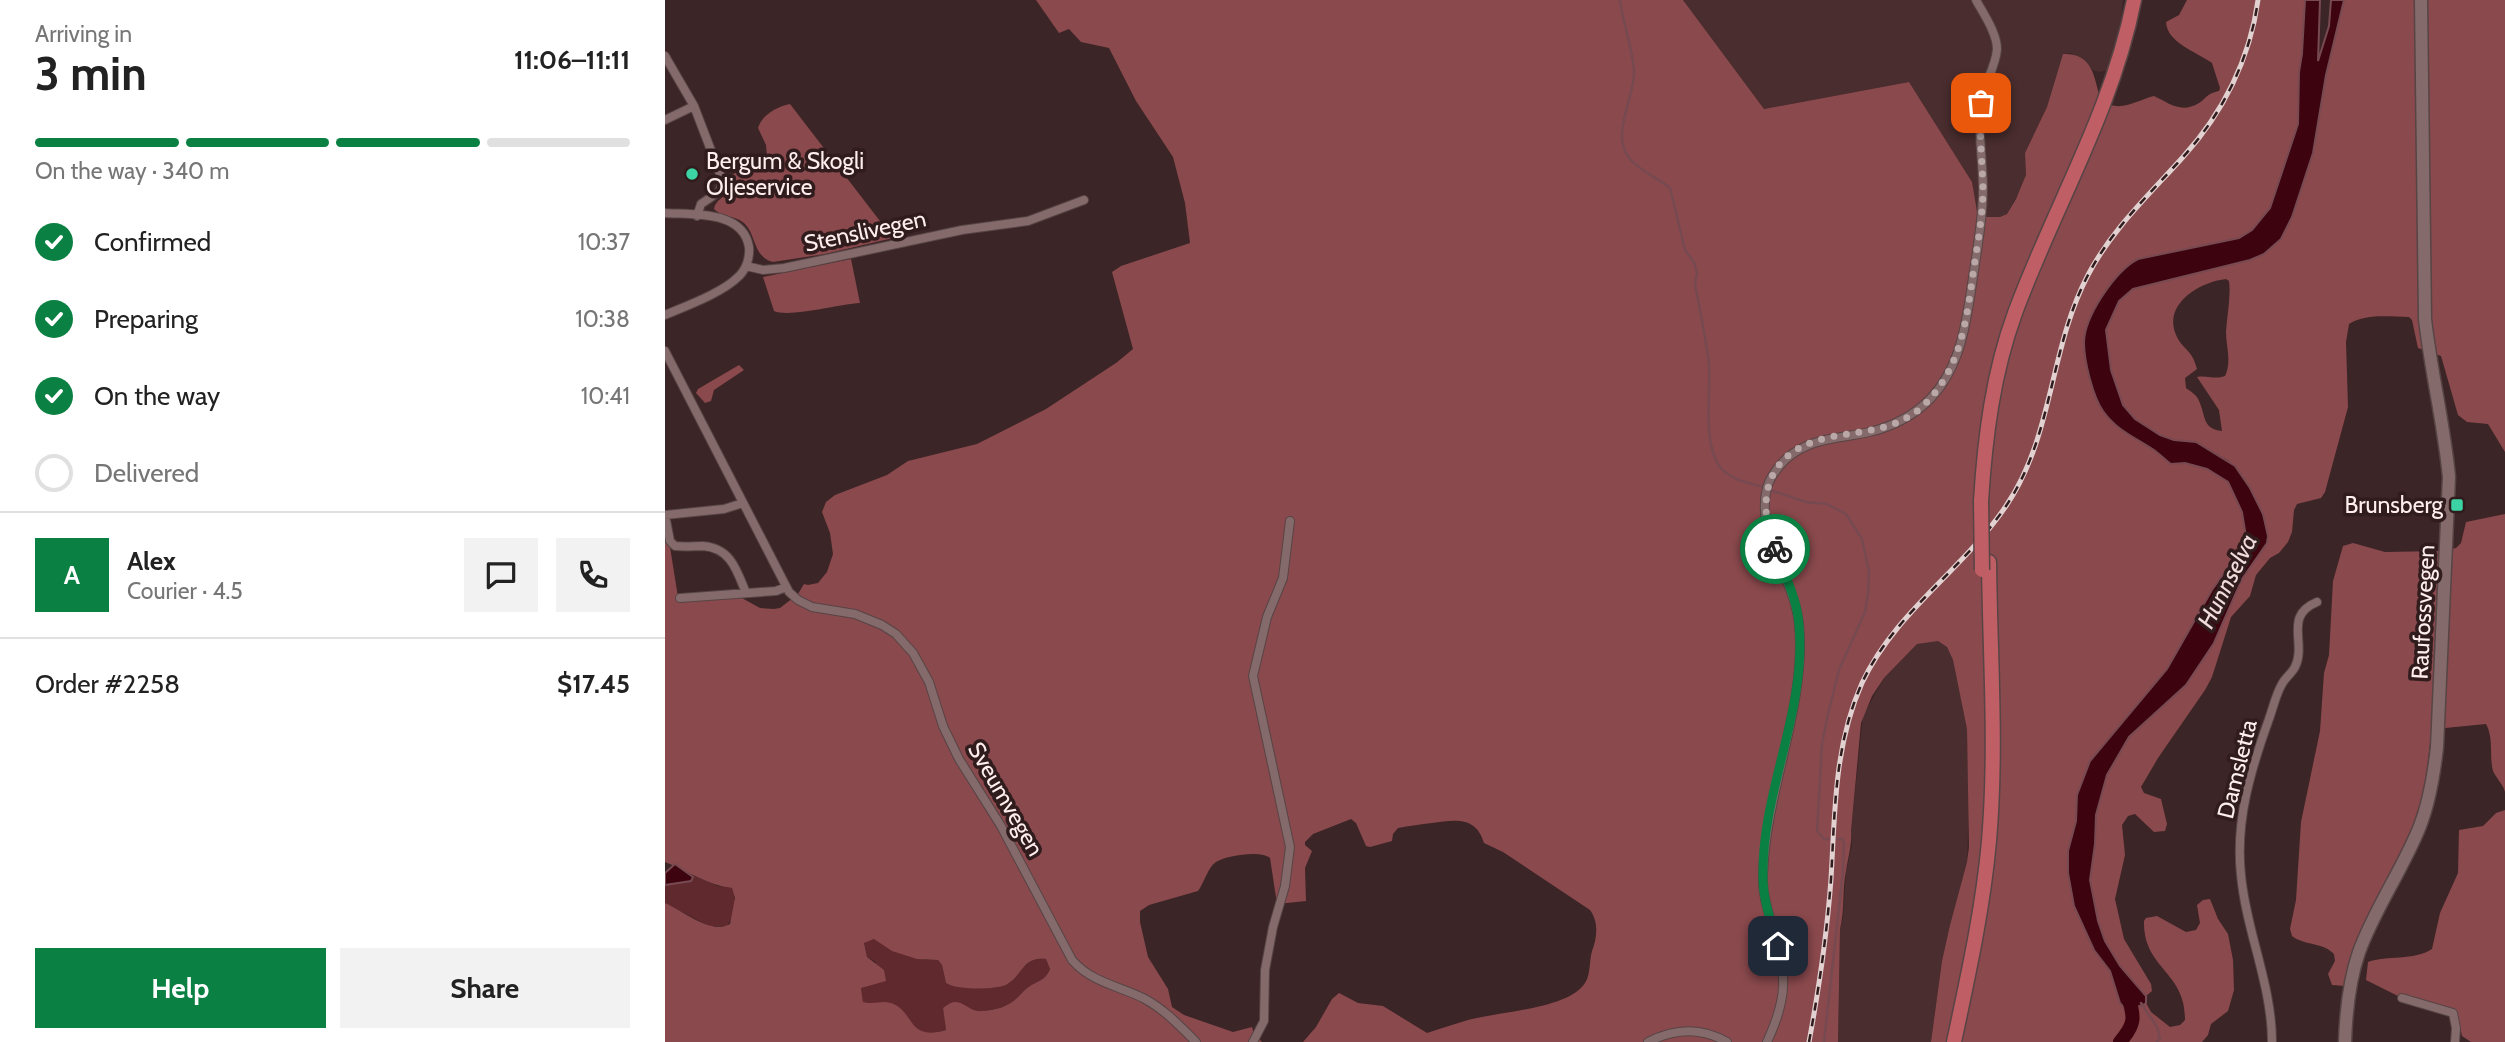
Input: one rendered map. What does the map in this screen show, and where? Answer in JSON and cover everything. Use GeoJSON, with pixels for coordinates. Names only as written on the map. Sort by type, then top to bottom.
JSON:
{"type":"FeatureCollection","features":[{"type":"Feature","properties":{"kind":"highway"},"geometry":{"type":"LineString","coordinates":[[1947,1042],[1974,896],[1983,821],[1986,713],[1986,440],[1992,399],[2014,316],[2104,107],[2122,52],[2134,0]]}},
{"type":"Feature","properties":{"kind":"highway"},"geometry":{"type":"LineString","coordinates":[[1985,498],[2003,381],[2022,317],[2108,119],[2130,55],[2142,0]]}},
{"type":"Feature","properties":{"kind":"highway"},"geometry":{"type":"LineString","coordinates":[[1954,1042],[1969,975],[1989,843],[1994,734],[1986,566]]}},
{"type":"Feature","properties":{"kind":"main road","name":"Raufossvegen"},"geometry":{"type":"LineString","coordinates":[[2346,1042],[2347,1003],[2355,964],[2420,826],[2432,785],[2437,747],[2449,477],[2445,433],[2425,319],[2421,0]]}},
{"type":"Feature","properties":{"kind":"street"},"geometry":{"type":"LineString","coordinates":[[1767,1042],[1778,1018],[1784,991],[1778,946],[1762,880],[1764,849],[1800,672],[1799,623],[1791,588],[1767,528],[1767,486],[1776,468],[1798,449],[1825,438],[1870,432],[1895,424],[1922,407],[1940,388],[1952,366],[1965,330],[1980,232],[1983,190],[1981,103],[1997,48],[1976,0]]}},
{"type":"Feature","properties":{"kind":"street"},"geometry":{"type":"LineString","coordinates":[[665,56],[694,106],[723,185],[718,193],[701,204],[697,216]]}},
{"type":"Feature","properties":{"kind":"street"},"geometry":{"type":"LineString","coordinates":[[665,120],[694,106]]}},
{"type":"Feature","properties":{"kind":"street","name":"Stenslivegen"},"geometry":{"type":"LineString","coordinates":[[746,266],[762,270],[784,268],[953,232],[1019,223],[1084,200]]}},
{"type":"Feature","properties":{"kind":"street"},"geometry":{"type":"LineString","coordinates":[[665,213],[722,218],[738,227],[748,244],[746,266],[733,281],[665,316]]}},
{"type":"Feature","properties":{"kind":"street","name":"Sveumvegen"},"geometry":{"type":"LineString","coordinates":[[665,351],[786,587],[798,600],[812,607],[855,614],[874,621],[889,629],[907,645],[929,682],[952,746],[1001,825],[1073,960],[1091,977],[1135,994],[1160,1009],[1196,1042]]}},
{"type":"Feature","properties":{"kind":"street"},"geometry":{"type":"LineString","coordinates":[[743,503],[715,510],[665,515],[670,541],[675,546],[705,546],[726,554],[734,564],[746,593]]}},
{"type":"Feature","properties":{"kind":"street"},"geometry":{"type":"LineString","coordinates":[[1253,1042],[1264,1021],[1265,970],[1273,927],[1285,886],[1290,847],[1253,676],[1267,617],[1283,578],[1290,521]]}},
{"type":"Feature","properties":{"kind":"street"},"geometry":{"type":"LineString","coordinates":[[680,598],[776,591],[786,587]]}},
{"type":"Feature","properties":{"kind":"street","name":"Damsletta"},"geometry":{"type":"LineString","coordinates":[[2272,1042],[2269,1005],[2241,875],[2240,832],[2255,757],[2282,684],[2296,665],[2300,614],[2307,606],[2317,602]]}},
{"type":"Feature","properties":{"kind":"street"},"geometry":{"type":"LineString","coordinates":[[2402,998],[2453,1013],[2455,1042]]}},
{"type":"Feature","properties":{"kind":"street"},"geometry":{"type":"LineString","coordinates":[[1648,1042],[1671,1033],[1692,1031],[1711,1033],[1727,1042]]}},
{"type":"Feature","properties":{"kind":"shaded area"},"geometry":{"type":"Polygon","coordinates":[[[1036,0],[1683,0],[1764,109],[1909,82],[1972,182],[1978,217],[2000,217],[2007,214],[2026,175],[2025,153],[2047,107],[2063,54],[2081,57],[2086,62],[2094,75],[2100,98],[2113,106],[2126,105],[2154,96],[2186,108],[2199,103],[2220,88],[2212,63],[2177,41],[2168,29],[2166,22],[2179,15],[2187,0],[2305,0],[2298,124],[2270,208],[2252,230],[2239,238],[2138,259],[2129,265],[2111,284],[2095,308],[2084,343],[2092,388],[2108,418],[2170,464],[2185,463],[2207,469],[2228,482],[2242,512],[2246,538],[2242,548],[2212,590],[2167,669],[2090,761],[2077,795],[2076,821],[2068,851],[2068,873],[2074,906],[2094,950],[2110,971],[2120,1003],[2126,1010],[2146,1003],[2151,1012],[2170,1027],[2180,1025],[2185,1020],[2183,1004],[2179,991],[2150,950],[2144,921],[2157,916],[2186,932],[2196,930],[2200,923],[2197,905],[2210,899],[2228,934],[2233,960],[2234,990],[2228,1011],[2211,1024],[2208,1035],[2202,1042],[1931,1042],[1942,961],[1969,847],[1967,729],[1953,660],[1947,647],[1938,641],[1917,644],[1884,678],[1872,696],[1861,723],[1851,842],[1840,929],[1838,1042],[1303,1042],[1339,993],[1358,1003],[1383,1006],[1427,1033],[1468,1020],[1564,999],[1577,992],[1588,976],[1596,930],[1590,910],[1503,852],[1484,843],[1476,828],[1470,824],[1449,821],[1398,828],[1392,841],[1370,847],[1366,846],[1356,823],[1351,819],[1313,834],[1305,842],[1312,851],[1305,868],[1306,901],[1277,904],[1270,858],[1260,854],[1244,854],[1216,862],[1198,891],[1149,905],[1140,911],[1148,957],[1168,989],[1172,1007],[1184,1015],[1233,1032],[1252,1027],[1254,1034],[1262,1042],[665,1042],[665,903],[697,921],[722,927],[730,924],[735,898],[732,888],[706,881],[665,862],[665,516],[678,597],[740,597],[760,608],[780,608],[798,594],[804,584],[818,583],[827,572],[833,554],[830,533],[822,512],[826,502],[835,495],[887,475],[908,461],[977,444],[1046,409],[1116,363],[1133,349],[1112,272],[1121,266],[1190,243],[1185,203],[1173,157],[1136,101],[1109,48],[1081,42],[1069,29],[1059,33],[1036,0]],[[874,939],[864,943],[867,957],[884,970],[886,981],[861,988],[863,1002],[891,1003],[899,1007],[918,1029],[924,1032],[946,1030],[943,1008],[949,1004],[959,1002],[977,1011],[1002,1007],[1044,978],[1050,969],[1046,959],[1038,959],[1027,964],[1006,985],[966,988],[946,983],[942,965],[938,960],[917,959],[892,951],[874,939]]]}},
{"type":"Feature","properties":{"kind":"shaded area"},"geometry":{"type":"Polygon","coordinates":[[[1683,0],[2123,0],[2109,70],[2093,70],[2071,53],[2063,54],[2047,107],[2025,153],[2026,175],[2023,185],[2007,214],[1986,218],[1978,217],[1972,182],[1909,82],[1764,109],[1683,0]]]}},
{"type":"Feature","properties":{"kind":"shaded area"},"geometry":{"type":"Polygon","coordinates":[[[2344,0],[2505,0],[2505,452],[2488,424],[2467,422],[2458,415],[2441,356],[2418,348],[2409,317],[2371,317],[2349,324],[2346,342],[2348,407],[2325,492],[2321,498],[2297,504],[2288,542],[2256,575],[2250,596],[2231,617],[2212,677],[2205,690],[2141,787],[2144,793],[2161,799],[2167,824],[2165,831],[2154,832],[2135,814],[2128,816],[2122,825],[2125,855],[2115,899],[2124,939],[2151,984],[2152,991],[2146,996],[2120,966],[2105,941],[2098,921],[2090,880],[2096,815],[2107,775],[2129,737],[2140,727],[2223,619],[2242,579],[2267,543],[2263,514],[2229,461],[2196,442],[2174,440],[2160,435],[2135,419],[2123,405],[2111,370],[2106,330],[2119,301],[2133,289],[2250,260],[2313,153],[2326,75],[2344,0]],[[2215,281],[2185,297],[2178,305],[2173,325],[2177,337],[2193,358],[2197,369],[2185,378],[2186,388],[2198,399],[2208,425],[2222,431],[2219,410],[2197,377],[2221,377],[2225,376],[2227,370],[2229,281],[2215,281]]]}},
{"type":"Feature","properties":{"kind":"shaded area"},"geometry":{"type":"Polygon","coordinates":[[[790,104],[893,238],[825,254],[773,262],[761,255],[744,223],[714,209],[730,189],[728,177],[767,156],[766,145],[758,128],[763,119],[775,109],[790,104]]]}},
{"type":"Feature","properties":{"kind":"shaded area"},"geometry":{"type":"Polygon","coordinates":[[[851,259],[860,303],[802,312],[774,311],[763,277],[851,259]]]}},
{"type":"Feature","properties":{"kind":"shaded area"},"geometry":{"type":"Polygon","coordinates":[[[739,365],[744,370],[714,390],[711,401],[705,403],[696,393],[698,389],[739,365]]]}},
{"type":"Feature","properties":{"kind":"shaded area"},"geometry":{"type":"Polygon","coordinates":[[[2505,514],[2505,792],[2493,771],[2490,735],[2486,724],[2435,729],[2431,735],[2425,786],[2418,815],[2345,986],[2332,985],[2328,974],[2335,961],[2334,954],[2330,950],[2297,939],[2292,936],[2290,929],[2296,900],[2301,822],[2320,731],[2324,673],[2329,655],[2333,581],[2343,546],[2353,543],[2385,552],[2441,551],[2456,548],[2461,543],[2466,522],[2505,514]]]}},
{"type":"Feature","properties":{"kind":"shaded area"},"geometry":{"type":"Polygon","coordinates":[[[1938,641],[1947,647],[1953,660],[1967,728],[1969,803],[1967,862],[1942,961],[1931,1042],[1838,1042],[1840,929],[1846,871],[1852,846],[1851,831],[1863,716],[1884,678],[1917,644],[1938,641]]]}},
{"type":"Feature","properties":{"kind":"shaded area"},"geometry":{"type":"Polygon","coordinates":[[[2505,810],[2505,1042],[2471,1042],[2462,1036],[2455,1015],[2402,998],[2366,980],[2368,962],[2409,957],[2432,949],[2440,913],[2458,873],[2459,830],[2483,826],[2496,813],[2505,810]]]}},
{"type":"Feature","properties":{"kind":"shaded area"},"geometry":{"type":"Polygon","coordinates":[[[694,876],[718,886],[732,888],[734,907],[727,926],[709,926],[665,903],[665,885],[691,881],[694,876]]]}},
{"type":"Feature","properties":{"kind":"shaded area"},"geometry":{"type":"Polygon","coordinates":[[[874,939],[926,960],[938,960],[942,965],[946,983],[958,987],[1001,987],[1012,981],[1027,964],[1038,959],[1046,959],[1050,969],[1044,978],[1002,1007],[977,1011],[958,1003],[949,1004],[943,1008],[946,1030],[928,1034],[863,1002],[861,988],[865,987],[876,962],[867,957],[864,942],[874,939]]]}},
{"type":"Feature","properties":{"kind":"water"},"geometry":{"type":"Polygon","coordinates":[[[2305,0],[2320,0],[2318,61],[2329,26],[2331,0],[2344,0],[2326,75],[2313,153],[2292,217],[2281,239],[2264,254],[2250,260],[2133,289],[2119,301],[2106,330],[2111,370],[2123,405],[2135,419],[2160,435],[2174,440],[2196,442],[2235,466],[2263,514],[2268,536],[2267,543],[2242,579],[2214,643],[2186,685],[2129,737],[2107,775],[2096,815],[2090,880],[2105,941],[2120,966],[2146,996],[2146,1003],[2126,1010],[2120,1003],[2110,971],[2094,950],[2074,906],[2068,873],[2068,851],[2076,821],[2077,795],[2090,761],[2167,669],[2212,590],[2242,548],[2246,537],[2242,512],[2228,482],[2207,469],[2185,463],[2171,464],[2108,418],[2099,405],[2090,378],[2084,351],[2085,332],[2102,296],[2129,265],[2138,259],[2239,238],[2252,230],[2270,208],[2298,124],[2305,0]]]}},
{"type":"Feature","properties":{"kind":"water"},"geometry":{"type":"Polygon","coordinates":[[[675,864],[693,877],[691,881],[665,885],[665,873],[675,864]]]}},
{"type":"Feature","properties":{"kind":"waterway"},"geometry":{"type":"LineString","coordinates":[[1620,0],[1634,70],[1623,127],[1624,149],[1634,163],[1670,188],[1685,250],[1694,262],[1697,273],[1695,284],[1709,365],[1709,431],[1714,457],[1729,475],[1764,487]]}},
{"type":"Feature","properties":{"kind":"waterway"},"geometry":{"type":"LineString","coordinates":[[1770,490],[1806,502],[1827,504],[1846,514],[1862,539],[1869,572],[1865,612],[1839,670],[1822,744],[1817,831],[1824,839],[1842,839],[1844,843],[1824,1042]]}},
{"type":"Feature","properties":{"kind":"waterway","name":"Hunnselva"},"geometry":{"type":"LineString","coordinates":[[2120,1042],[2133,1019],[2127,992]]}},
{"type":"Feature","properties":{"kind":"waterway","name":"Hunnselva"},"geometry":{"type":"LineString","coordinates":[[2141,1003],[2157,1027],[2160,1038],[2157,1042]]}},
{"type":"Feature","properties":{"kind":"railway"},"geometry":{"type":"LineString","coordinates":[[1809,1042],[1827,920],[1837,779],[1846,731],[1862,683],[1892,634],[1989,529],[2022,479],[2043,421],[2065,332],[2088,275],[2120,227],[2183,157],[2222,104],[2249,43],[2258,0]]}},
{"type":"Feature","properties":{"kind":"way so far"},"geometry":{"type":"LineString","coordinates":[[1775,549],[1767,528],[1765,511],[1767,486],[1776,468],[1798,449],[1825,438],[1870,432],[1895,424],[1922,407],[1940,388],[1952,366],[1965,330],[1980,232],[1983,190],[1981,103]]}},
{"type":"Feature","properties":{"kind":"place","name":"Bergum & Skogli Oljeservice"},"geometry":{"type":"Point","coordinates":[692,174]}},
{"type":"Feature","properties":{"kind":"place","name":"Brunsberg"},"geometry":{"type":"Point","coordinates":[2457,505]}},
{"type":"Feature","properties":{"kind":"route"},"geometry":{"type":"LineString","coordinates":[[1775,549],[1791,588],[1799,623],[1800,672],[1764,849],[1762,880],[1765,901],[1778,946]]}}]}
